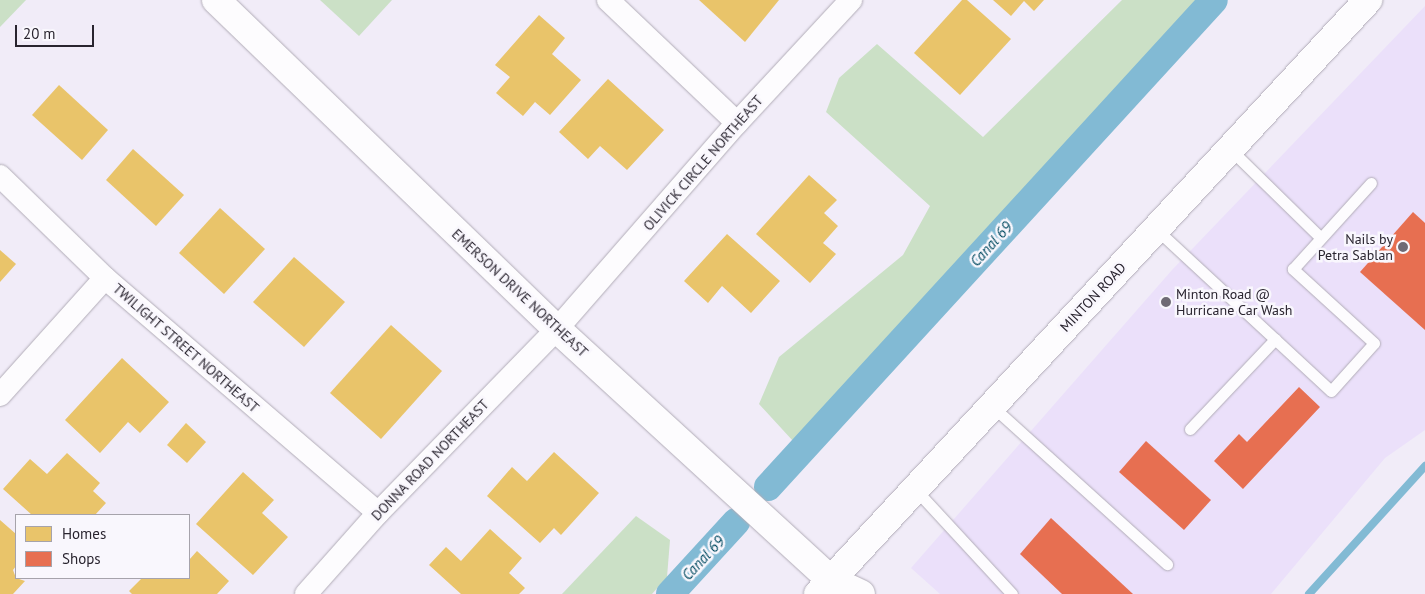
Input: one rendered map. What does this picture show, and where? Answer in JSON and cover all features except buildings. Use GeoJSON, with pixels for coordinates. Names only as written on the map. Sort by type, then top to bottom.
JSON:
{"type":"FeatureCollection","features":[{"type":"Feature","properties":{"kind":"street","name":"EMERSON DRIVE NORTHEAST"},"geometry":{"type":"LineString","coordinates":[[216,0],[829,589],[860,594]]}},
{"type":"Feature","properties":{"kind":"street"},"geometry":{"type":"LineString","coordinates":[[608,0],[737,123]]}},
{"type":"Feature","properties":{"kind":"street","name":"OLIVICK CIRCLE NORTHEAST"},"geometry":{"type":"LineString","coordinates":[[557,329],[737,123],[851,0]]}},
{"type":"Feature","properties":{"kind":"street","name":"MINTON ROAD"},"geometry":{"type":"LineString","coordinates":[[829,589],[915,489],[1368,0]]}},
{"type":"Feature","properties":{"kind":"street","name":"TWILIGHT STREET NORTHEAST"},"geometry":{"type":"LineString","coordinates":[[0,176],[104,278],[378,513]]}},
{"type":"Feature","properties":{"kind":"street"},"geometry":{"type":"LineString","coordinates":[[0,395],[104,278]]}},
{"type":"Feature","properties":{"kind":"street","name":"DONNA ROAD NORTHEAST"},"geometry":{"type":"LineString","coordinates":[[306,594],[378,513],[557,329]]}},
{"type":"Feature","properties":{"kind":"lane"},"geometry":{"type":"LineString","coordinates":[[1230,149],[1320,237]]}},
{"type":"Feature","properties":{"kind":"lane"},"geometry":{"type":"LineString","coordinates":[[1156,229],[1331,391],[1374,343],[1293,269],[1371,183]]}},
{"type":"Feature","properties":{"kind":"lane"},"geometry":{"type":"LineString","coordinates":[[1190,429],[1275,339]]}},
{"type":"Feature","properties":{"kind":"lane"},"geometry":{"type":"LineString","coordinates":[[992,406],[1167,564]]}},
{"type":"Feature","properties":{"kind":"lane"},"geometry":{"type":"LineString","coordinates":[[915,489],[1012,594]]}},
{"type":"Feature","properties":{"kind":"shaded area"},"geometry":{"type":"Polygon","coordinates":[[[1425,6],[1425,430],[1385,458],[1271,594],[940,594],[911,568],[1172,270],[1425,6]]]}},
{"type":"Feature","properties":{"kind":"green space"},"geometry":{"type":"Polygon","coordinates":[[[0,0],[26,0],[0,27],[0,0]]]}},
{"type":"Feature","properties":{"kind":"green space"},"geometry":{"type":"Polygon","coordinates":[[[320,0],[392,0],[359,36],[320,0]]]}},
{"type":"Feature","properties":{"kind":"green space"},"geometry":{"type":"Polygon","coordinates":[[[1122,0],[1200,0],[793,441],[759,404],[779,357],[903,255],[930,206],[826,112],[839,78],[877,44],[983,137],[1122,0]]]}},
{"type":"Feature","properties":{"kind":"green space"},"geometry":{"type":"Polygon","coordinates":[[[636,516],[670,540],[667,577],[652,594],[562,594],[636,516]]]}},
{"type":"Feature","properties":{"kind":"waterway","name":"Canal 69"},"geometry":{"type":"LineString","coordinates":[[768,487],[1214,0]]}},
{"type":"Feature","properties":{"kind":"waterway"},"geometry":{"type":"LineString","coordinates":[[1309,594],[1425,466]]}},
{"type":"Feature","properties":{"kind":"waterway","name":"Canal 69"},"geometry":{"type":"LineString","coordinates":[[670,594],[736,522]]}},
{"type":"Feature","properties":{"kind":"place","name":"Nails by Petra Sablan"},"geometry":{"type":"Point","coordinates":[1403,247]}},
{"type":"Feature","properties":{"kind":"place","name":"Minton Road @ Hurricane Car Wash"},"geometry":{"type":"Point","coordinates":[1166,302]}}]}
